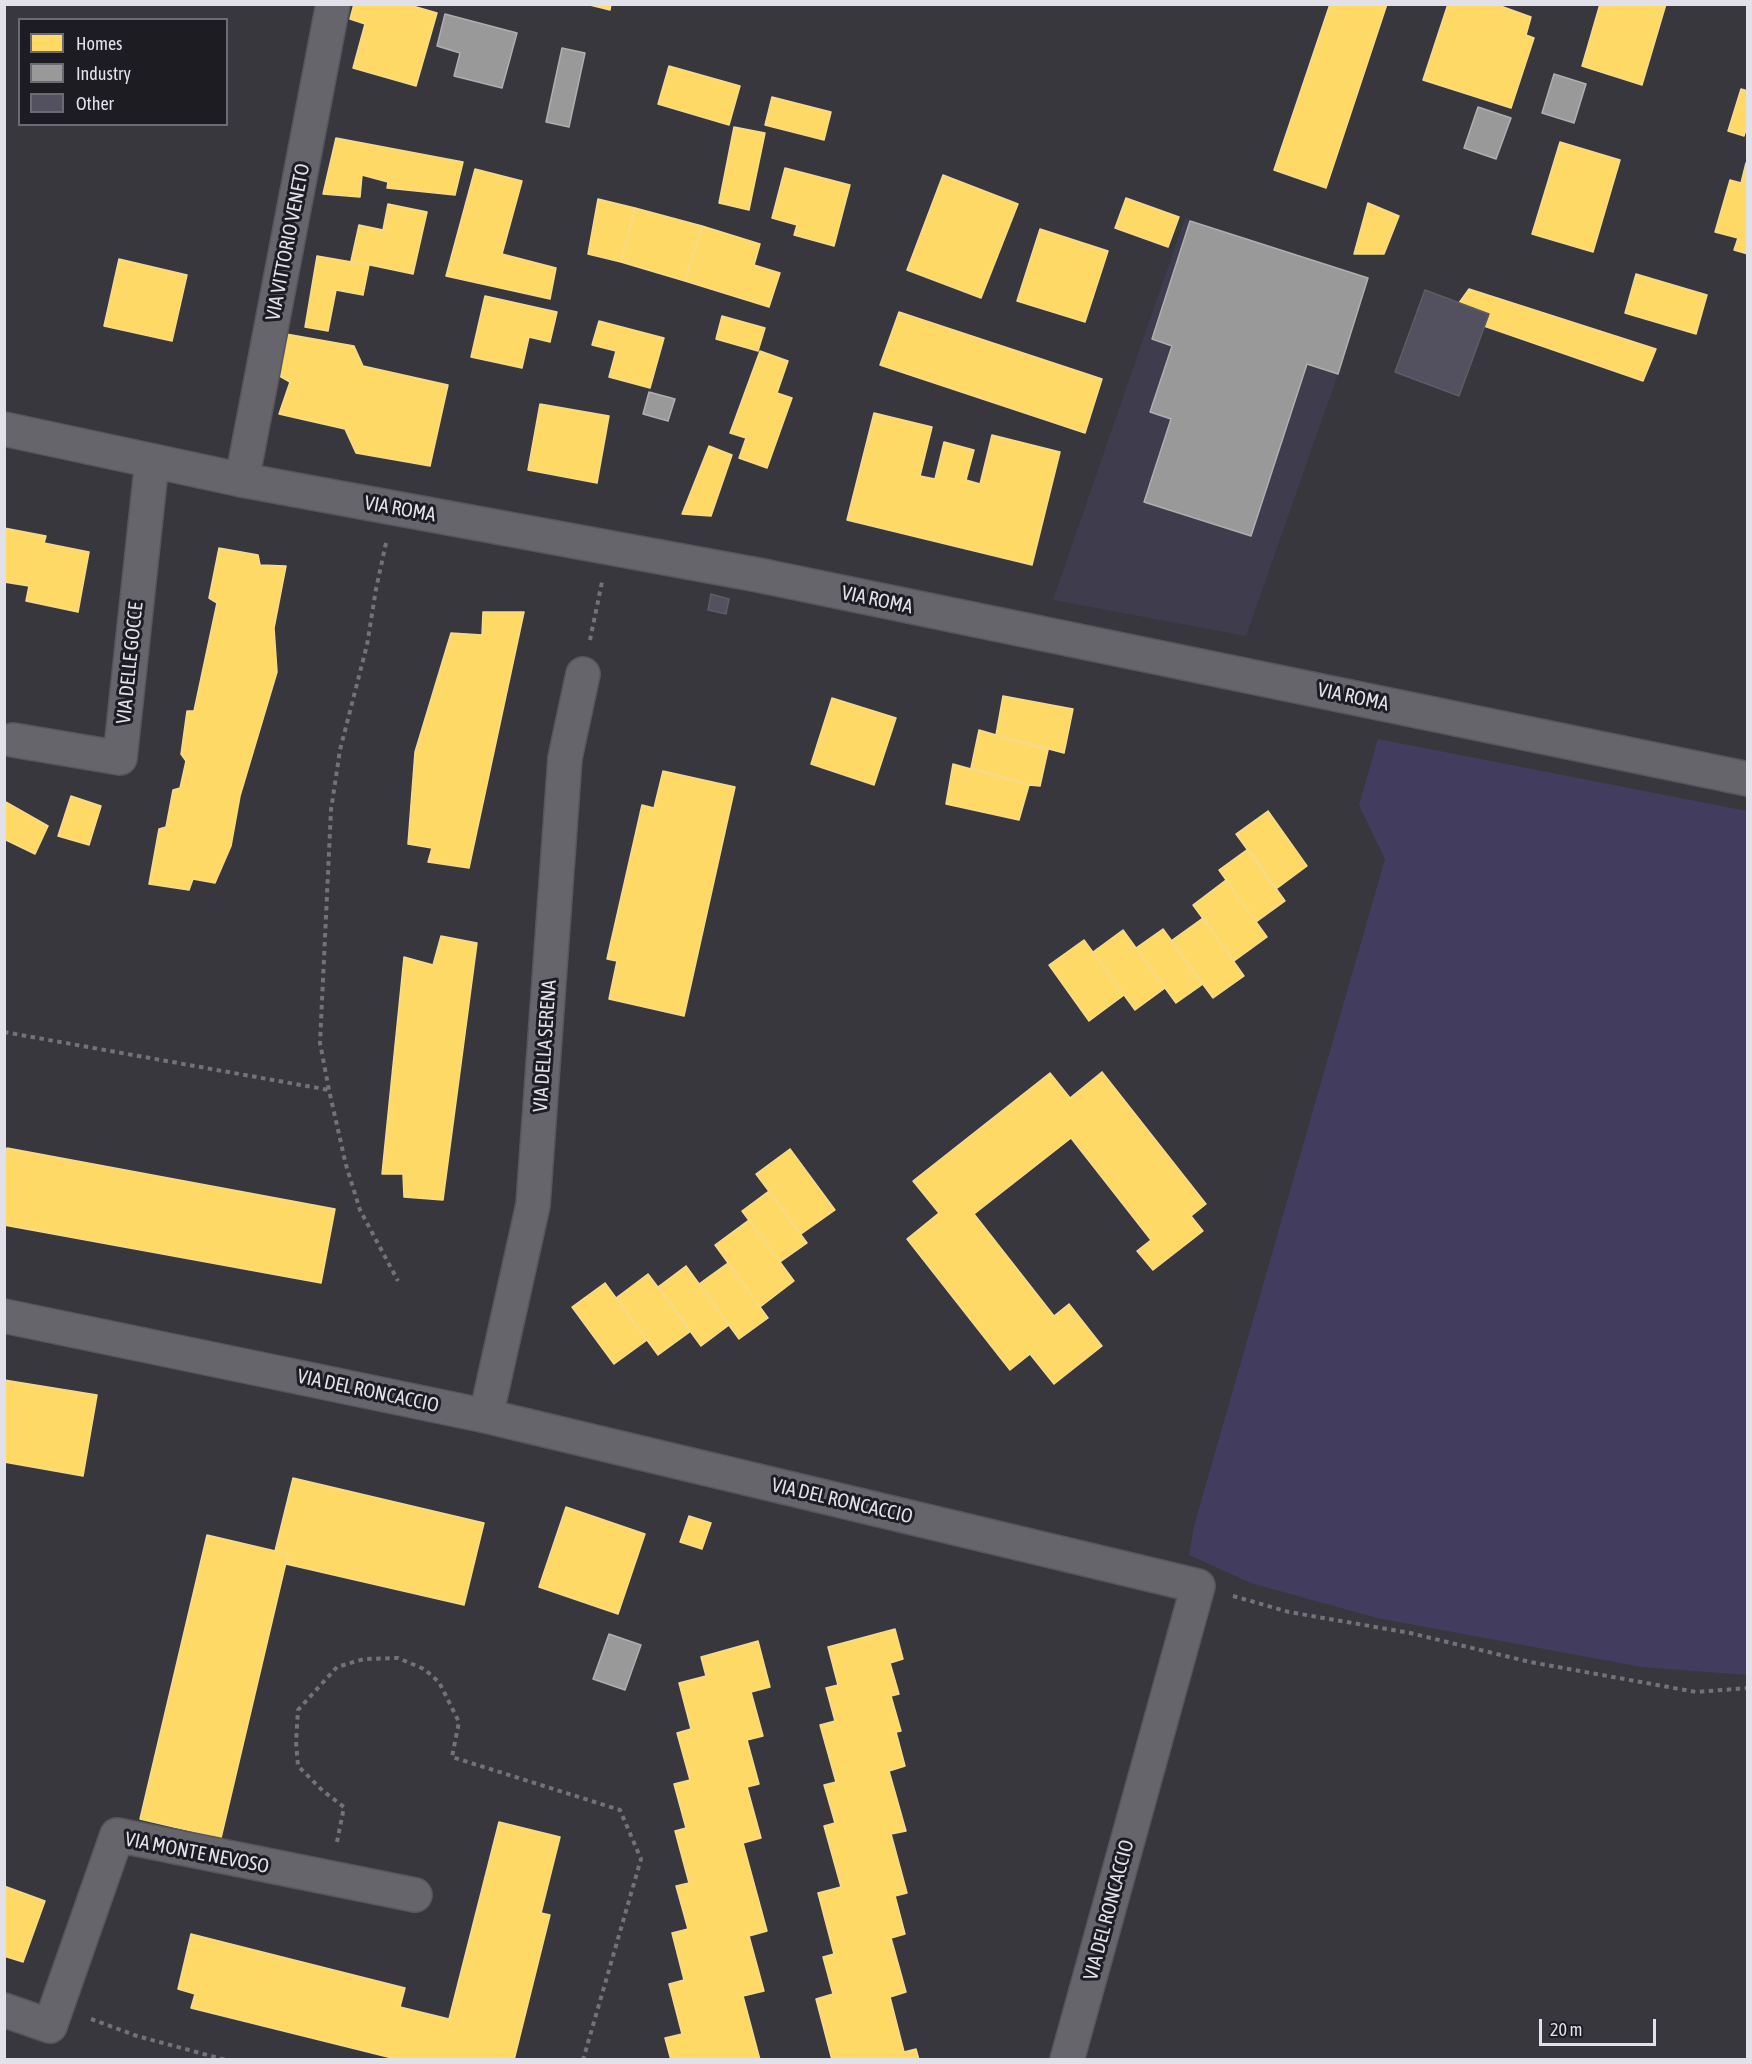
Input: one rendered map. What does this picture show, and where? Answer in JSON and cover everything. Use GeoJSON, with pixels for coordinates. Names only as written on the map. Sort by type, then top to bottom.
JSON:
{"type":"FeatureCollection","features":[{"type":"Feature","properties":{"kind":"street","name":"VIA VITTORIO VENETO"},"geometry":{"type":"LineString","coordinates":[[242,480],[333,4]]}},
{"type":"Feature","properties":{"kind":"street","name":"VIA ROMA"},"geometry":{"type":"LineString","coordinates":[[4,429],[242,480],[610,546],[1748,779]]}},
{"type":"Feature","properties":{"kind":"street","name":"VIA DELLE GOCCE"},"geometry":{"type":"LineString","coordinates":[[13,740],[120,758],[152,461]]}},
{"type":"Feature","properties":{"kind":"street","name":"VIA DELLA SERENA"},"geometry":{"type":"LineString","coordinates":[[486,1416],[534,1205],[565,758],[582,674]]}},
{"type":"Feature","properties":{"kind":"street","name":"VIA DEL RONCACCIO"},"geometry":{"type":"LineString","coordinates":[[4,1316],[486,1416],[1198,1586],[1067,2060]]}},
{"type":"Feature","properties":{"kind":"street","name":"VIA MONTE NEVOSO"},"geometry":{"type":"LineString","coordinates":[[4,2010],[50,2026],[117,1835],[415,1895]]}},
{"type":"Feature","properties":{"kind":"path"},"geometry":{"type":"LineString","coordinates":[[394,508],[376,589],[367,645],[340,750],[331,810],[320,1043],[346,1165],[360,1210],[398,1281]]}},
{"type":"Feature","properties":{"kind":"path"},"geometry":{"type":"LineString","coordinates":[[582,674],[610,546]]}},
{"type":"Feature","properties":{"kind":"path"},"geometry":{"type":"LineString","coordinates":[[4,1032],[329,1090]]}},
{"type":"Feature","properties":{"kind":"path"},"geometry":{"type":"LineString","coordinates":[[1198,1586],[1289,1612],[1410,1633],[1530,1662],[1696,1692],[1748,1688]]}},
{"type":"Feature","properties":{"kind":"path"},"geometry":{"type":"LineString","coordinates":[[329,1878],[344,1807],[323,1791],[298,1766],[296,1742],[298,1710],[337,1667],[364,1659],[398,1658],[424,1669],[439,1682],[459,1722],[452,1757],[620,1810],[640,1859],[584,2060]]}},
{"type":"Feature","properties":{"kind":"path"},"geometry":{"type":"LineString","coordinates":[[57,2006],[137,2036],[226,2060]]}},
{"type":"Feature","properties":{"kind":"shaded area"},"geometry":{"type":"Polygon","coordinates":[[[1185,218],[1368,278],[1338,374],[1246,636],[1053,600],[1185,218]]]}},
{"type":"Feature","properties":{"kind":"shaded area"},"geometry":{"type":"Polygon","coordinates":[[[1378,739],[1747,811],[1747,1675],[1642,1667],[1377,1618],[1251,1583],[1189,1555],[1194,1526],[1385,859],[1359,805],[1378,739]]]}},
{"type":"Feature","properties":{"kind":"building: Homes"},"geometry":{"type":"Polygon","coordinates":[[[354,4],[406,4],[437,13],[416,86],[353,68],[365,24],[350,19],[354,4]]]}},
{"type":"Feature","properties":{"kind":"building: Homes"},"geometry":{"type":"Polygon","coordinates":[[[586,4],[611,4],[610,10],[586,4]]]}},
{"type":"Feature","properties":{"kind":"building: Homes"},"geometry":{"type":"Polygon","coordinates":[[[1330,4],[1387,4],[1326,188],[1274,170],[1330,4]]]}},
{"type":"Feature","properties":{"kind":"building: Homes"},"geometry":{"type":"Polygon","coordinates":[[[1448,4],[1495,4],[1531,17],[1526,35],[1534,38],[1511,108],[1423,80],[1448,4]]]}},
{"type":"Feature","properties":{"kind":"building: Homes"},"geometry":{"type":"Polygon","coordinates":[[[1600,4],[1666,4],[1642,85],[1582,66],[1600,4]]]}},
{"type":"Feature","properties":{"kind":"building: Homes"},"geometry":{"type":"Polygon","coordinates":[[[669,66],[740,86],[729,125],[658,104],[669,66]]]}},
{"type":"Feature","properties":{"kind":"building: Homes"},"geometry":{"type":"Polygon","coordinates":[[[1741,89],[1748,91],[1748,123],[1744,136],[1728,131],[1741,89]]]}},
{"type":"Feature","properties":{"kind":"building: Homes"},"geometry":{"type":"Polygon","coordinates":[[[772,97],[831,112],[824,140],[765,125],[772,97]]]}},
{"type":"Feature","properties":{"kind":"building: Homes"},"geometry":{"type":"Polygon","coordinates":[[[734,127],[765,133],[749,210],[719,203],[734,127]]]}},
{"type":"Feature","properties":{"kind":"building: Homes"},"geometry":{"type":"Polygon","coordinates":[[[336,138],[463,162],[455,195],[387,188],[388,182],[362,175],[360,197],[323,194],[336,138]]]}},
{"type":"Feature","properties":{"kind":"building: Homes"},"geometry":{"type":"Polygon","coordinates":[[[1560,142],[1620,160],[1593,252],[1532,234],[1560,142]]]}},
{"type":"Feature","properties":{"kind":"building: Homes"},"geometry":{"type":"Polygon","coordinates":[[[1746,163],[1748,163],[1748,254],[1734,250],[1738,238],[1715,232],[1730,180],[1741,183],[1746,163]]]}},
{"type":"Feature","properties":{"kind":"building: Homes"},"geometry":{"type":"Polygon","coordinates":[[[785,168],[850,185],[834,246],[794,235],[797,225],[772,218],[785,168]]]}},
{"type":"Feature","properties":{"kind":"building: Homes"},"geometry":{"type":"Polygon","coordinates":[[[475,169],[522,181],[502,254],[556,268],[550,299],[446,276],[475,169]]]}},
{"type":"Feature","properties":{"kind":"building: Homes"},"geometry":{"type":"Polygon","coordinates":[[[943,175],[1018,204],[981,298],[907,270],[943,175]]]}},
{"type":"Feature","properties":{"kind":"building: Homes"},"geometry":{"type":"Polygon","coordinates":[[[1126,198],[1179,217],[1168,247],[1115,228],[1126,198]]]}},
{"type":"Feature","properties":{"kind":"building: Homes"},"geometry":{"type":"Polygon","coordinates":[[[598,199],[635,208],[621,262],[588,254],[598,199]]]}},
{"type":"Feature","properties":{"kind":"building: Homes"},"geometry":{"type":"Polygon","coordinates":[[[1368,203],[1399,216],[1384,254],[1354,254],[1368,203]]]}},
{"type":"Feature","properties":{"kind":"building: Homes"},"geometry":{"type":"Polygon","coordinates":[[[388,204],[427,212],[413,274],[351,261],[359,225],[383,230],[388,204]]]}},
{"type":"Feature","properties":{"kind":"building: Homes"},"geometry":{"type":"Polygon","coordinates":[[[635,208],[702,226],[685,281],[621,262],[635,208]]]}},
{"type":"Feature","properties":{"kind":"building: Homes"},"geometry":{"type":"Polygon","coordinates":[[[702,226],[760,244],[754,265],[780,273],[769,307],[685,281],[702,226]]]}},
{"type":"Feature","properties":{"kind":"building: Homes"},"geometry":{"type":"Polygon","coordinates":[[[1040,229],[1108,251],[1085,322],[1017,301],[1040,229]]]}},
{"type":"Feature","properties":{"kind":"building: Homes"},"geometry":{"type":"Polygon","coordinates":[[[317,256],[369,265],[363,295],[336,290],[328,331],[305,327],[317,256]]]}},
{"type":"Feature","properties":{"kind":"building: Homes"},"geometry":{"type":"Polygon","coordinates":[[[119,259],[187,275],[172,341],[104,326],[119,259]]]}},
{"type":"Feature","properties":{"kind":"building: Homes"},"geometry":{"type":"Polygon","coordinates":[[[1636,274],[1707,295],[1696,334],[1625,313],[1636,274]]]}},
{"type":"Feature","properties":{"kind":"building: Homes"},"geometry":{"type":"Polygon","coordinates":[[[1469,289],[1656,349],[1643,381],[1484,326],[1489,314],[1459,303],[1469,289]]]}},
{"type":"Feature","properties":{"kind":"building: Homes"},"geometry":{"type":"Polygon","coordinates":[[[485,296],[557,312],[550,342],[529,337],[522,368],[471,357],[485,296]]]}},
{"type":"Feature","properties":{"kind":"building: Homes"},"geometry":{"type":"Polygon","coordinates":[[[899,312],[1102,379],[1085,433],[880,365],[899,312]]]}},
{"type":"Feature","properties":{"kind":"building: Homes"},"geometry":{"type":"Polygon","coordinates":[[[722,316],[765,328],[758,351],[716,339],[722,316]]]}},
{"type":"Feature","properties":{"kind":"building: Homes"},"geometry":{"type":"Polygon","coordinates":[[[599,321],[664,338],[650,388],[609,377],[616,351],[592,345],[599,321]]]}},
{"type":"Feature","properties":{"kind":"building: Homes"},"geometry":{"type":"Polygon","coordinates":[[[286,334],[354,346],[363,366],[448,385],[430,466],[356,453],[345,429],[279,414],[290,382],[276,374],[286,334]]]}},
{"type":"Feature","properties":{"kind":"building: Homes"},"geometry":{"type":"Polygon","coordinates":[[[760,351],[788,361],[777,393],[792,398],[767,468],[739,458],[746,438],[730,433],[760,351]]]}},
{"type":"Feature","properties":{"kind":"building: Homes"},"geometry":{"type":"Polygon","coordinates":[[[540,404],[609,416],[597,483],[528,470],[540,404]]]}},
{"type":"Feature","properties":{"kind":"building: Homes"},"geometry":{"type":"Polygon","coordinates":[[[874,413],[932,427],[920,476],[935,479],[944,442],[974,450],[966,480],[980,484],[992,435],[1060,452],[1032,565],[847,520],[874,413]]]}},
{"type":"Feature","properties":{"kind":"building: Homes"},"geometry":{"type":"Polygon","coordinates":[[[709,446],[732,455],[711,516],[682,514],[709,446]]]}},
{"type":"Feature","properties":{"kind":"building: Homes"},"geometry":{"type":"Polygon","coordinates":[[[4,528],[46,536],[44,543],[89,552],[78,612],[26,601],[29,586],[4,582],[4,528]]]}},
{"type":"Feature","properties":{"kind":"building: Homes"},"geometry":{"type":"Polygon","coordinates":[[[219,548],[258,555],[260,565],[286,566],[274,628],[277,672],[240,796],[231,846],[215,883],[193,879],[189,890],[149,884],[159,829],[166,827],[173,790],[180,788],[186,761],[181,754],[187,711],[194,711],[217,603],[209,598],[219,548]]]}},
{"type":"Feature","properties":{"kind":"building: Homes"},"geometry":{"type":"Polygon","coordinates":[[[483,612],[524,612],[469,868],[428,862],[432,848],[408,844],[415,752],[451,633],[482,635],[483,612]]]}},
{"type":"Feature","properties":{"kind":"building: Homes"},"geometry":{"type":"Polygon","coordinates":[[[1003,696],[1073,709],[1064,753],[996,735],[1003,696]]]}},
{"type":"Feature","properties":{"kind":"building: Homes"},"geometry":{"type":"Polygon","coordinates":[[[832,698],[896,718],[874,785],[811,764],[832,698]]]}},
{"type":"Feature","properties":{"kind":"building: Homes"},"geometry":{"type":"Polygon","coordinates":[[[979,730],[1048,750],[1040,786],[1029,785],[971,768],[979,730]]]}},
{"type":"Feature","properties":{"kind":"building: Homes"},"geometry":{"type":"Polygon","coordinates":[[[953,764],[1029,785],[1019,820],[946,804],[953,764]]]}},
{"type":"Feature","properties":{"kind":"building: Homes"},"geometry":{"type":"Polygon","coordinates":[[[663,771],[735,787],[684,1016],[609,999],[617,961],[607,959],[642,805],[654,808],[663,771]]]}},
{"type":"Feature","properties":{"kind":"building: Homes"},"geometry":{"type":"Polygon","coordinates":[[[71,796],[101,806],[89,845],[58,836],[71,796]]]}},
{"type":"Feature","properties":{"kind":"building: Homes"},"geometry":{"type":"Polygon","coordinates":[[[4,801],[48,826],[35,854],[4,839],[4,801]]]}},
{"type":"Feature","properties":{"kind":"building: Homes"},"geometry":{"type":"Polygon","coordinates":[[[1268,811],[1307,866],[1276,889],[1236,834],[1268,811]]]}},
{"type":"Feature","properties":{"kind":"building: Homes"},"geometry":{"type":"Polygon","coordinates":[[[1248,849],[1285,901],[1256,922],[1219,870],[1248,849]]]}},
{"type":"Feature","properties":{"kind":"building: Homes"},"geometry":{"type":"Polygon","coordinates":[[[1226,880],[1267,937],[1234,961],[1193,905],[1226,880]]]}},
{"type":"Feature","properties":{"kind":"building: Homes"},"geometry":{"type":"Polygon","coordinates":[[[1203,918],[1244,976],[1213,998],[1171,941],[1203,918]]]}},
{"type":"Feature","properties":{"kind":"building: Homes"},"geometry":{"type":"Polygon","coordinates":[[[1163,929],[1203,984],[1176,1003],[1136,948],[1163,929]]]}},
{"type":"Feature","properties":{"kind":"building: Homes"},"geometry":{"type":"Polygon","coordinates":[[[1123,930],[1165,988],[1135,1010],[1093,952],[1123,930]]]}},
{"type":"Feature","properties":{"kind":"building: Homes"},"geometry":{"type":"Polygon","coordinates":[[[441,936],[477,943],[443,1200],[404,1197],[403,1174],[382,1174],[404,957],[433,965],[441,936]]]}},
{"type":"Feature","properties":{"kind":"building: Homes"},"geometry":{"type":"Polygon","coordinates":[[[1084,940],[1124,995],[1089,1021],[1049,965],[1084,940]]]}},
{"type":"Feature","properties":{"kind":"building: Homes"},"geometry":{"type":"Polygon","coordinates":[[[1102,1072],[1206,1204],[1191,1216],[1203,1231],[1153,1270],[1137,1251],[1151,1240],[1071,1138],[974,1214],[1054,1316],[1069,1304],[1102,1346],[1054,1384],[1030,1354],[1010,1370],[907,1239],[939,1213],[913,1181],[1050,1073],[1070,1098],[1102,1072]]]}},
{"type":"Feature","properties":{"kind":"building: Homes"},"geometry":{"type":"Polygon","coordinates":[[[7,1148],[335,1209],[321,1283],[4,1225],[4,1163],[7,1148]]]}},
{"type":"Feature","properties":{"kind":"building: Homes"},"geometry":{"type":"Polygon","coordinates":[[[790,1149],[835,1210],[801,1234],[756,1174],[790,1149]]]}},
{"type":"Feature","properties":{"kind":"building: Homes"},"geometry":{"type":"Polygon","coordinates":[[[769,1191],[807,1243],[780,1262],[742,1211],[769,1191]]]}},
{"type":"Feature","properties":{"kind":"building: Homes"},"geometry":{"type":"Polygon","coordinates":[[[749,1220],[794,1281],[760,1307],[715,1245],[749,1220]]]}},
{"type":"Feature","properties":{"kind":"building: Homes"},"geometry":{"type":"Polygon","coordinates":[[[728,1263],[768,1318],[739,1339],[699,1284],[728,1263]]]}},
{"type":"Feature","properties":{"kind":"building: Homes"},"geometry":{"type":"Polygon","coordinates":[[[686,1266],[729,1325],[701,1346],[658,1287],[686,1266]]]}},
{"type":"Feature","properties":{"kind":"building: Homes"},"geometry":{"type":"Polygon","coordinates":[[[648,1274],[691,1331],[658,1355],[616,1298],[648,1274]]]}},
{"type":"Feature","properties":{"kind":"building: Homes"},"geometry":{"type":"Polygon","coordinates":[[[605,1283],[647,1340],[614,1364],[572,1307],[605,1283]]]}},
{"type":"Feature","properties":{"kind":"building: Homes"},"geometry":{"type":"Polygon","coordinates":[[[4,1380],[97,1395],[83,1476],[4,1462],[4,1380]]]}},
{"type":"Feature","properties":{"kind":"building: Homes"},"geometry":{"type":"Polygon","coordinates":[[[293,1478],[484,1523],[464,1605],[286,1564],[288,1554],[275,1551],[293,1478]]]}},
{"type":"Feature","properties":{"kind":"building: Homes"},"geometry":{"type":"Polygon","coordinates":[[[566,1507],[645,1534],[618,1614],[539,1587],[566,1507]]]}},
{"type":"Feature","properties":{"kind":"building: Homes"},"geometry":{"type":"Polygon","coordinates":[[[689,1516],[711,1523],[702,1549],[680,1542],[689,1516]]]}},
{"type":"Feature","properties":{"kind":"building: Homes"},"geometry":{"type":"Polygon","coordinates":[[[207,1535],[288,1554],[221,1838],[140,1819],[207,1535]]]}},
{"type":"Feature","properties":{"kind":"building: Homes"},"geometry":{"type":"Polygon","coordinates":[[[895,1629],[903,1659],[890,1663],[899,1694],[891,1696],[901,1731],[896,1732],[905,1766],[889,1771],[906,1831],[891,1834],[907,1893],[895,1896],[905,1934],[891,1938],[906,1992],[890,1997],[904,2052],[916,2049],[919,2060],[832,2060],[816,1999],[833,1994],[823,1957],[834,1954],[818,1893],[841,1887],[824,1826],[835,1823],[824,1785],[836,1782],[820,1725],[835,1721],[826,1688],[838,1685],[828,1647],[895,1629]]]}},
{"type":"Feature","properties":{"kind":"building: Homes"},"geometry":{"type":"Polygon","coordinates":[[[758,1641],[770,1687],[751,1692],[763,1736],[747,1740],[759,1784],[747,1787],[761,1838],[743,1843],[767,1931],[749,1936],[764,1991],[743,1996],[760,2060],[671,2060],[665,2038],[682,2034],[669,1984],[684,1980],[672,1933],[688,1929],[676,1886],[689,1883],[675,1831],[686,1828],[674,1784],[690,1780],[677,1733],[691,1729],[679,1683],[706,1676],[701,1657],[758,1641]]]}},
{"type":"Feature","properties":{"kind":"building: Homes"},"geometry":{"type":"Polygon","coordinates":[[[499,1822],[560,1837],[541,1913],[550,1915],[514,2060],[400,2060],[191,2008],[195,1994],[178,1989],[191,1934],[405,1988],[400,2007],[449,2019],[499,1822]]]}},
{"type":"Feature","properties":{"kind":"building: Homes"},"geometry":{"type":"Polygon","coordinates":[[[4,1886],[45,1901],[23,1962],[4,1956],[4,1886]]]}},
{"type":"Feature","properties":{"kind":"building: Industry"},"geometry":{"type":"Polygon","coordinates":[[[445,14],[517,33],[502,88],[454,76],[460,53],[437,46],[445,14]]]}},
{"type":"Feature","properties":{"kind":"building: Industry"},"geometry":{"type":"Polygon","coordinates":[[[562,48],[585,53],[569,127],[546,122],[562,48]]]}},
{"type":"Feature","properties":{"kind":"building: Industry"},"geometry":{"type":"Polygon","coordinates":[[[1554,74],[1586,84],[1574,123],[1542,113],[1554,74]]]}},
{"type":"Feature","properties":{"kind":"building: Industry"},"geometry":{"type":"Polygon","coordinates":[[[1478,107],[1511,118],[1496,159],[1464,148],[1478,107]]]}},
{"type":"Feature","properties":{"kind":"building: Industry"},"geometry":{"type":"Polygon","coordinates":[[[1190,221],[1368,278],[1338,374],[1307,364],[1251,536],[1144,502],[1171,419],[1150,412],[1172,346],[1152,339],[1190,221]]]}},
{"type":"Feature","properties":{"kind":"building: Industry"},"geometry":{"type":"Polygon","coordinates":[[[649,392],[675,399],[668,421],[643,414],[649,392]]]}},
{"type":"Feature","properties":{"kind":"building: Industry"},"geometry":{"type":"Polygon","coordinates":[[[609,1634],[641,1645],[625,1690],[593,1679],[609,1634]]]}},
{"type":"Feature","properties":{"kind":"building: Other"},"geometry":{"type":"Polygon","coordinates":[[[1425,290],[1489,314],[1459,396],[1395,372],[1425,290]]]}},
{"type":"Feature","properties":{"kind":"building: Other"},"geometry":{"type":"Polygon","coordinates":[[[711,594],[729,599],[726,614],[708,610],[711,594]]]}}]}
